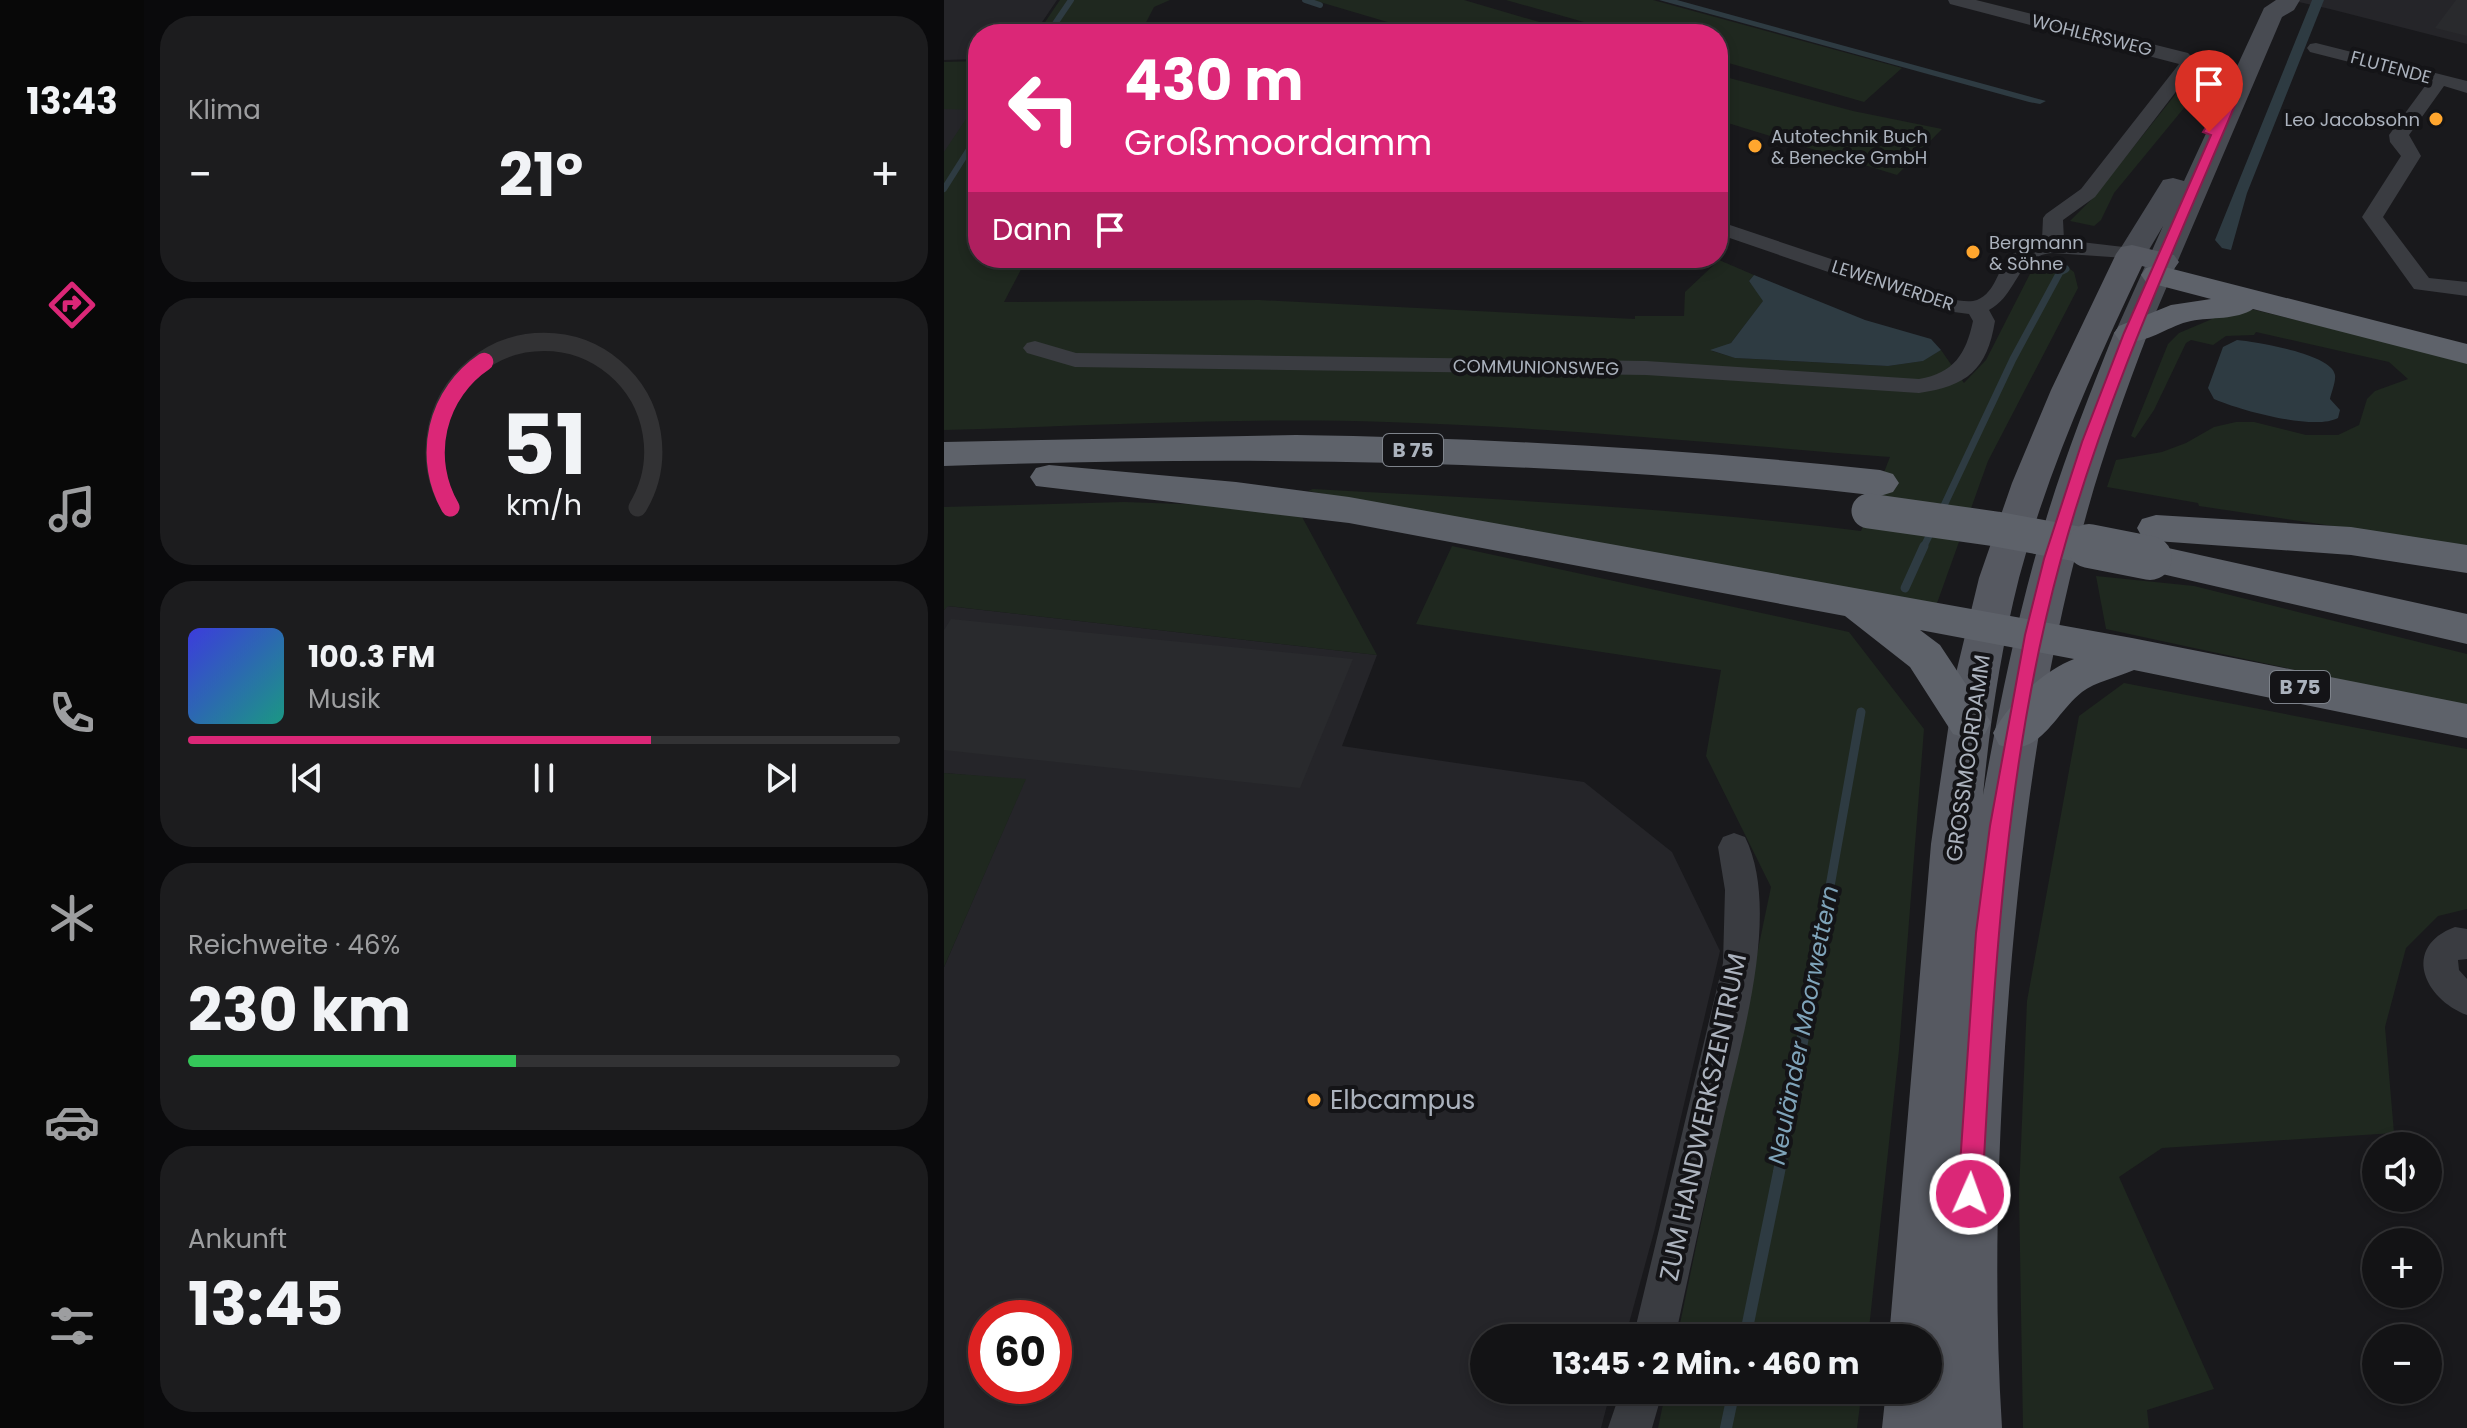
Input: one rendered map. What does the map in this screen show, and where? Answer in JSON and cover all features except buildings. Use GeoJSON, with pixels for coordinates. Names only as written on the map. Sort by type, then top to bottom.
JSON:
{"type":"FeatureCollection","features":[{"type":"Feature","properties":{"kind":"highway"},"geometry":{"type":"LineString","coordinates":[[2134,262],[2265,305],[2467,354]]}},
{"type":"Feature","properties":{"kind":"highway"},"geometry":{"type":"LineString","coordinates":[[2134,262],[2467,337]]}},
{"type":"Feature","properties":{"kind":"highway"},"geometry":{"type":"LineString","coordinates":[[2131,333],[2193,309],[2265,305]]}},
{"type":"Feature","properties":{"kind":"highway","name":"B 75"},"geometry":{"type":"LineString","coordinates":[[944,454],[1280,447],[1579,455],[1741,468],[1875,497],[1996,529],[2153,543],[2467,598]]}},
{"type":"Feature","properties":{"kind":"highway","name":"B 75"},"geometry":{"type":"LineString","coordinates":[[944,481],[1274,475],[1589,483],[1737,495],[1875,497]]}},
{"type":"Feature","properties":{"kind":"highway","name":"B 75"},"geometry":{"type":"LineString","coordinates":[[1049,477],[1236,495],[1349,510],[1987,627]]}},
{"type":"Feature","properties":{"kind":"highway","name":"B 75"},"geometry":{"type":"LineString","coordinates":[[2153,543],[2351,541],[2467,559]]}},
{"type":"Feature","properties":{"kind":"highway","name":"B 75"},"geometry":{"type":"LineString","coordinates":[[2153,543],[2467,629]]}},
{"type":"Feature","properties":{"kind":"highway","name":"B 75"},"geometry":{"type":"LineString","coordinates":[[1850,601],[1898,633],[1925,656],[1992,728]]}},
{"type":"Feature","properties":{"kind":"highway"},"geometry":{"type":"LineString","coordinates":[[1987,627],[2034,635]]}},
{"type":"Feature","properties":{"kind":"highway","name":"B 75"},"geometry":{"type":"LineString","coordinates":[[2034,635],[2467,721]]}},
{"type":"Feature","properties":{"kind":"highway"},"geometry":{"type":"LineString","coordinates":[[1992,728],[2068,679],[2132,654]]}},
{"type":"Feature","properties":{"kind":"main road","name":"GROSSMOORDAMM"},"geometry":{"type":"LineString","coordinates":[[1970,1428],[1967,1313],[1986,933],[1992,728],[1987,627],[2001,572],[2057,413],[2134,262],[2235,91],[2274,3]]}},
{"type":"Feature","properties":{"kind":"main road","name":"GROSSMOORDAMM"},"geometry":{"type":"LineString","coordinates":[[1921,1324],[1950,907],[1992,728],[2034,635],[2072,494],[2131,333],[2134,262]]}},
{"type":"Feature","properties":{"kind":"main road"},"geometry":{"type":"LineString","coordinates":[[1914,1428],[1916,1404]]}},
{"type":"Feature","properties":{"kind":"street","name":"WOHLERSWEG"},"geometry":{"type":"LineString","coordinates":[[1956,0],[2182,57],[2189,66],[2088,193],[2053,218],[2053,246]]}},
{"type":"Feature","properties":{"kind":"street","name":"FLUTENDE"},"geometry":{"type":"LineString","coordinates":[[2316,48],[2467,87]]}},
{"type":"Feature","properties":{"kind":"street"},"geometry":{"type":"LineString","coordinates":[[2439,80],[2399,135],[2400,142],[2411,156],[2371,213],[2422,284],[2467,289]]}},
{"type":"Feature","properties":{"kind":"street","name":"LEWENWERDER"},"geometry":{"type":"LineString","coordinates":[[1728,230],[1947,305],[1976,307],[1999,293],[2011,268],[2024,253],[2053,246]]}},
{"type":"Feature","properties":{"kind":"street"},"geometry":{"type":"LineString","coordinates":[[2053,246],[2134,262]]}},
{"type":"Feature","properties":{"kind":"street","name":"COMMUNIONSWEG"},"geometry":{"type":"LineString","coordinates":[[1035,348],[1075,360],[1646,368],[1919,386],[1951,380],[1969,364],[1984,321],[1976,307]]}},
{"type":"Feature","properties":{"kind":"street","name":"ZUM HANDWERKSZENTRUM"},"geometry":{"type":"LineString","coordinates":[[1657,1324],[1740,963],[1742,890],[1734,847]]}},
{"type":"Feature","properties":{"kind":"street"},"geometry":{"type":"LineString","coordinates":[[2467,944],[2455,942],[2441,952],[2439,967],[2448,985],[2467,999]]}},
{"type":"Feature","properties":{"kind":"street"},"geometry":{"type":"LineString","coordinates":[[1630,1428],[1638,1404]]}},
{"type":"Feature","properties":{"kind":"shaded area"},"geometry":{"type":"Polygon","coordinates":[[[944,0],[1057,0],[1041,24],[968,24],[968,59],[944,60],[944,0]]]}},
{"type":"Feature","properties":{"kind":"shaded area"},"geometry":{"type":"Polygon","coordinates":[[[1060,0],[1170,0],[1154,7],[1145,24],[1044,24],[1060,0]]]}},
{"type":"Feature","properties":{"kind":"shaded area"},"geometry":{"type":"Polygon","coordinates":[[[1313,0],[1464,0],[1546,24],[1394,24],[1313,0]]]}},
{"type":"Feature","properties":{"kind":"shaded area"},"geometry":{"type":"Polygon","coordinates":[[[1506,0],[1653,0],[1902,68],[1864,102],[1728,63],[1728,24],[1591,24],[1506,0]]]}},
{"type":"Feature","properties":{"kind":"shaded area"},"geometry":{"type":"Polygon","coordinates":[[[1659,0],[1677,0],[2046,101],[2040,104],[2029,102],[1659,0]]]}},
{"type":"Feature","properties":{"kind":"shaded area"},"geometry":{"type":"Polygon","coordinates":[[[2290,0],[2467,0],[2467,44],[2330,9],[2290,0]]]}},
{"type":"Feature","properties":{"kind":"shaded area"},"geometry":{"type":"Polygon","coordinates":[[[2312,0],[2324,0],[2247,193],[2231,250],[2222,248],[2215,240],[2312,0]]]}},
{"type":"Feature","properties":{"kind":"shaded area"},"geometry":{"type":"Polygon","coordinates":[[[968,61],[968,110],[944,109],[944,62],[968,61]]]}},
{"type":"Feature","properties":{"kind":"shaded area"},"geometry":{"type":"Polygon","coordinates":[[[2199,65],[2216,69],[2114,193],[2101,220],[2094,226],[2070,221],[2091,200],[2199,65]]]}},
{"type":"Feature","properties":{"kind":"shaded area"},"geometry":{"type":"Polygon","coordinates":[[[1728,78],[1853,111],[1942,129],[1897,175],[1728,123],[1728,78]]]}},
{"type":"Feature","properties":{"kind":"shaded area"},"geometry":{"type":"Polygon","coordinates":[[[944,107],[968,107],[968,124],[944,165],[944,107]]]}},
{"type":"Feature","properties":{"kind":"shaded area"},"geometry":{"type":"Polygon","coordinates":[[[968,116],[968,268],[1022,268],[1004,302],[1259,300],[1635,319],[1635,316],[1684,316],[1685,292],[1710,268],[1728,268],[1728,264],[1754,275],[1749,281],[1764,300],[1731,343],[1712,351],[1736,358],[1888,366],[1922,361],[1941,350],[1964,383],[1986,360],[2034,266],[2055,258],[2074,272],[2078,288],[1988,461],[1936,606],[1308,491],[1588,505],[1861,531],[1890,457],[1576,432],[1387,422],[1221,421],[944,430],[944,152],[968,116]]]}},
{"type":"Feature","properties":{"kind":"shaded area"},"geometry":{"type":"Polygon","coordinates":[[[1754,275],[1865,320],[1931,339],[1941,350],[1923,361],[1888,366],[1735,358],[1710,350],[1731,343],[1763,301],[1749,281],[1754,275]]]}},
{"type":"Feature","properties":{"kind":"shaded area"},"geometry":{"type":"Polygon","coordinates":[[[2230,309],[2255,310],[2467,361],[2467,546],[2199,506],[2198,503],[2107,487],[2116,460],[2162,452],[2214,427],[2236,422],[2254,422],[2306,435],[2338,435],[2359,425],[2367,399],[2375,391],[2408,379],[2389,362],[2256,332],[2254,335],[2226,336],[2213,345],[2191,340],[2186,343],[2154,410],[2135,438],[2131,436],[2168,344],[2179,333],[2212,319],[2213,314],[2230,309]]]}},
{"type":"Feature","properties":{"kind":"shaded area"},"geometry":{"type":"Polygon","coordinates":[[[2237,340],[2292,350],[2331,368],[2335,378],[2330,399],[2340,410],[2338,418],[2295,421],[2214,399],[2208,388],[2223,347],[2237,340]]]}},
{"type":"Feature","properties":{"kind":"shaded area"},"geometry":{"type":"Polygon","coordinates":[[[1124,502],[1212,505],[1301,515],[1377,655],[948,606],[944,610],[944,507],[1124,502]]]}},
{"type":"Feature","properties":{"kind":"shaded area"},"geometry":{"type":"Polygon","coordinates":[[[1452,546],[1849,632],[1924,729],[1899,1050],[1870,1324],[1680,1324],[1771,887],[1706,756],[1721,670],[1416,624],[1452,546]]]}},
{"type":"Feature","properties":{"kind":"shaded area"},"geometry":{"type":"Polygon","coordinates":[[[2096,576],[2194,586],[2467,654],[2467,707],[2106,629],[2096,576]]]}},
{"type":"Feature","properties":{"kind":"shaded area","name":"Elbcampus"},"geometry":{"type":"Polygon","coordinates":[[[947,606],[1377,655],[1342,746],[1584,782],[1672,852],[1720,951],[1654,1232],[1629,1324],[1470,1324],[1470,1404],[1607,1404],[1601,1428],[944,1428],[944,967],[1025,780],[944,773],[944,610],[947,606]]]}},
{"type":"Feature","properties":{"kind":"shaded area"},"geometry":{"type":"Polygon","coordinates":[[[2124,683],[2467,749],[2467,909],[2438,916],[2406,948],[2385,1027],[2394,1132],[2162,1148],[2119,1177],[2214,1389],[2147,1410],[2149,1428],[2023,1428],[2019,1193],[2027,1001],[2079,716],[2124,683]]]}},
{"type":"Feature","properties":{"kind":"shaded area"},"geometry":{"type":"Polygon","coordinates":[[[944,773],[1026,779],[944,967],[944,773]]]}},
{"type":"Feature","properties":{"kind":"shaded area"},"geometry":{"type":"Polygon","coordinates":[[[1663,1404],[1860,1404],[1857,1428],[1658,1428],[1663,1404]]]}},
{"type":"Feature","properties":{"kind":"waterway"},"geometry":{"type":"LineString","coordinates":[[1055,24],[1071,0]]}},
{"type":"Feature","properties":{"kind":"waterway"},"geometry":{"type":"LineString","coordinates":[[1305,0],[1320,5]]}},
{"type":"Feature","properties":{"kind":"waterway"},"geometry":{"type":"LineString","coordinates":[[944,189],[968,151]]}},
{"type":"Feature","properties":{"kind":"waterway","name":"Neuländer Moorwettern"},"geometry":{"type":"LineString","coordinates":[[1940,514],[2013,359],[2060,272],[2066,269]]}},
{"type":"Feature","properties":{"kind":"waterway","name":"Neuländer Moorwettern"},"geometry":{"type":"LineString","coordinates":[[1924,546],[1933,528]]}},
{"type":"Feature","properties":{"kind":"waterway","name":"Neuländer Moorwettern"},"geometry":{"type":"LineString","coordinates":[[1905,588],[1924,546]]}},
{"type":"Feature","properties":{"kind":"waterway","name":"Neuländer Moorwettern"},"geometry":{"type":"LineString","coordinates":[[1821,937],[1861,712]]}},
{"type":"Feature","properties":{"kind":"waterway","name":"Neuländer Moorwettern"},"geometry":{"type":"LineString","coordinates":[[1748,1324],[1779,1172],[1821,935]]}},
{"type":"Feature","properties":{"kind":"waterway","name":"Neuländer Moorwettern"},"geometry":{"type":"LineString","coordinates":[[1726,1428],[1731,1404]]}},
{"type":"Feature","properties":{"kind":"place","name":"Leo Jacobsohn"},"geometry":{"type":"Point","coordinates":[2436,119]}},
{"type":"Feature","properties":{"kind":"place","name":"Autotechnik Buch & Benecke GmbH"},"geometry":{"type":"Point","coordinates":[1755,146]}},
{"type":"Feature","properties":{"kind":"place","name":"Bergmann & Söhne"},"geometry":{"type":"Point","coordinates":[1973,252]}},
{"type":"Feature","properties":{"kind":"place","name":"Elbcampus"},"geometry":{"type":"Point","coordinates":[1314,1100]}},
{"type":"Feature","properties":{"kind":"route"},"geometry":{"type":"LineString","coordinates":[[1970,1194],[1986,933],[2000,826],[2034,635],[2052,559],[2090,442],[2131,333],[2194,194],[2235,91],[2209,132]]}}]}
